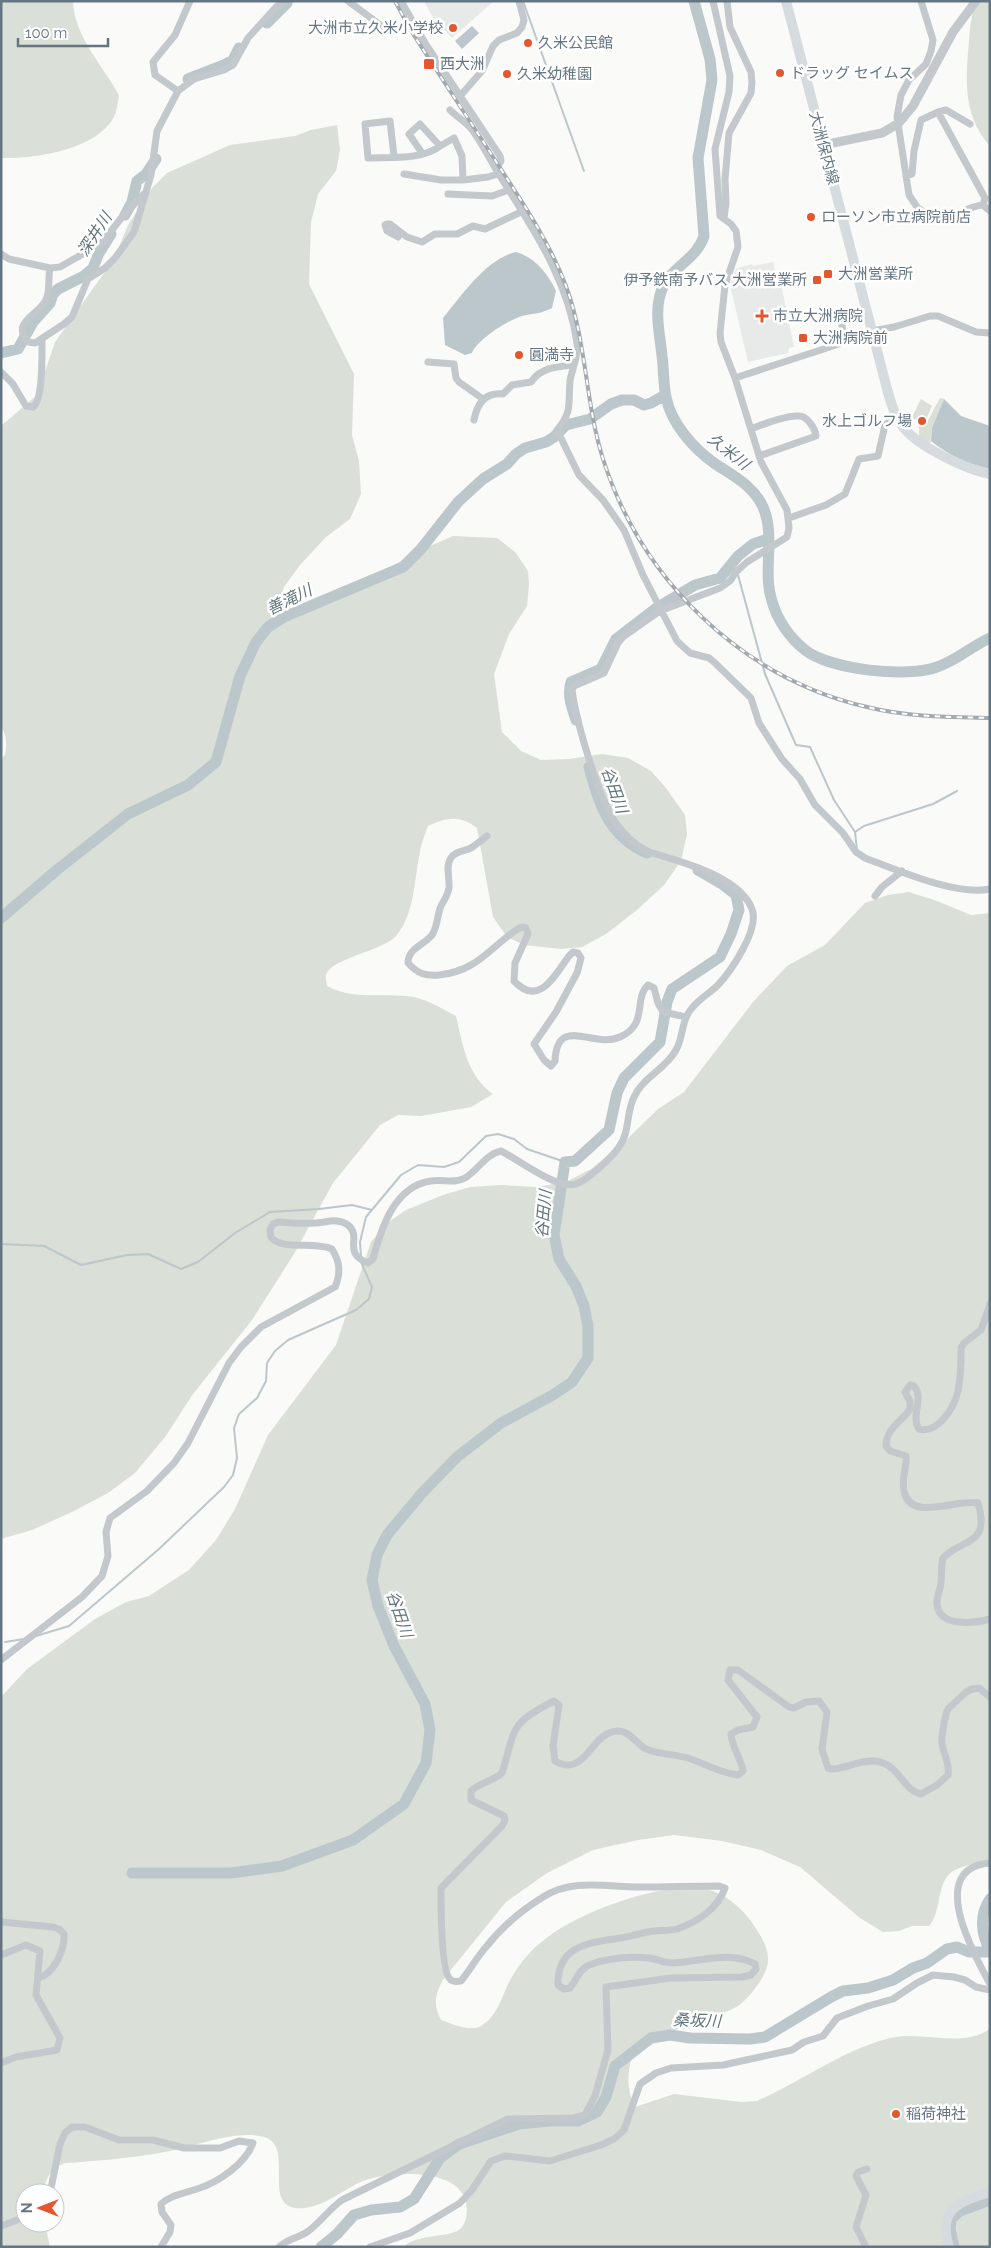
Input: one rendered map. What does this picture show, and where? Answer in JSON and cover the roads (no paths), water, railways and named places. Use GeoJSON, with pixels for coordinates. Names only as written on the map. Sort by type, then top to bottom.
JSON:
{"type":"FeatureCollection","features":[{"type":"Feature","properties":{"kind":"main road","name":"大洲保内線"},"geometry":{"type":"LineString","coordinates":[[786,1],[867,314],[896,417],[903,428],[920,442],[954,461],[990,474]]}},
{"type":"Feature","properties":{"kind":"main road"},"geometry":{"type":"LineString","coordinates":[[949,2247],[945,2233],[949,2212],[959,2203],[990,2192]]}},
{"type":"Feature","properties":{"kind":"street"},"geometry":{"type":"LineString","coordinates":[[178,91],[156,75],[153,62],[174,35],[190,1]]}},
{"type":"Feature","properties":{"kind":"street"},"geometry":{"type":"LineString","coordinates":[[50,268],[47,297],[42,306],[25,322],[23,336],[28,342],[35,343],[42,340],[72,316],[88,279],[105,268],[134,232],[152,175],[157,131],[178,91],[194,79],[224,70],[233,65],[248,38],[276,7],[285,1]]}},
{"type":"Feature","properties":{"kind":"street"},"geometry":{"type":"LineString","coordinates":[[348,1],[383,27],[405,32]]}},
{"type":"Feature","properties":{"kind":"street"},"geometry":{"type":"LineString","coordinates":[[401,1],[425,43],[461,95],[500,156],[501,161],[497,172],[488,177],[441,180],[404,174]]}},
{"type":"Feature","properties":{"kind":"street"},"geometry":{"type":"LineString","coordinates":[[461,95],[482,71],[493,46],[499,40],[517,33],[522,27],[524,20],[519,1]]}},
{"type":"Feature","properties":{"kind":"street"},"geometry":{"type":"LineString","coordinates":[[724,218],[728,133],[751,93],[752,82],[751,72],[730,27],[727,1]]}},
{"type":"Feature","properties":{"kind":"street"},"geometry":{"type":"LineString","coordinates":[[921,1],[933,40],[931,51],[926,64],[909,80],[898,103],[909,195],[913,202],[935,220],[944,221],[974,206],[983,205],[990,211]]}},
{"type":"Feature","properties":{"kind":"street"},"geometry":{"type":"LineString","coordinates":[[824,145],[882,133],[899,123],[913,106],[953,32],[976,1]]}},
{"type":"Feature","properties":{"kind":"street"},"geometry":{"type":"LineString","coordinates":[[1,1660],[82,1597],[102,1576],[108,1556],[106,1532],[110,1518],[147,1492],[174,1463],[188,1443],[229,1363],[242,1346],[261,1328],[335,1287],[339,1278],[339,1268],[338,1259],[332,1249],[317,1245],[279,1244],[271,1237],[270,1230],[273,1224],[278,1222],[315,1223],[339,1221],[348,1226],[353,1234],[354,1253],[358,1259],[368,1263],[373,1259],[379,1237],[393,1206],[411,1188],[432,1181],[456,1182],[472,1172],[494,1152],[501,1151],[545,1177],[567,1185],[576,1184],[591,1175],[618,1148],[627,1131],[633,1098],[640,1087],[672,1056],[677,1048],[686,1017],[692,1008],[718,985],[731,968],[753,925],[753,910],[742,894],[730,883],[694,867],[646,851],[637,846],[615,822],[605,803],[586,750],[572,690],[574,686],[604,673],[623,637],[660,611],[720,588],[730,581],[736,572],[753,558],[787,536],[789,518],[787,510],[759,456],[735,378],[721,342],[720,333],[725,285],[736,253],[738,240],[731,224],[720,216],[715,148],[730,92],[730,76],[714,3]]}},
{"type":"Feature","properties":{"kind":"street"},"geometry":{"type":"LineString","coordinates":[[450,110],[469,126],[542,242],[566,298],[578,345],[570,381],[569,412],[566,420],[557,430],[579,475],[603,500],[624,530],[660,611],[683,649],[709,658],[746,691],[751,698],[760,723],[782,758],[800,779],[815,805],[843,833],[856,852],[902,872],[940,884],[976,890],[990,889]]}},
{"type":"Feature","properties":{"kind":"street"},"geometry":{"type":"LineString","coordinates":[[906,176],[912,174],[914,151],[921,120],[946,110],[970,124]]}},
{"type":"Feature","properties":{"kind":"street"},"geometry":{"type":"LineString","coordinates":[[938,112],[985,198],[983,205]]}},
{"type":"Feature","properties":{"kind":"street"},"geometry":{"type":"LineString","coordinates":[[394,156],[390,121],[365,124],[368,158],[394,156],[422,153],[436,149],[454,138],[461,150],[463,180]]}},
{"type":"Feature","properties":{"kind":"street"},"geometry":{"type":"LineString","coordinates":[[422,153],[409,134],[420,124],[440,146]]}},
{"type":"Feature","properties":{"kind":"street"},"geometry":{"type":"LineString","coordinates":[[448,194],[492,196],[509,190]]}},
{"type":"Feature","properties":{"kind":"street"},"geometry":{"type":"LineString","coordinates":[[1,254],[9,259],[50,268],[60,267],[102,244],[122,217],[146,192]]}},
{"type":"Feature","properties":{"kind":"street"},"geometry":{"type":"LineString","coordinates":[[398,237],[387,231],[385,225],[387,224],[414,241],[422,242],[435,234],[457,234],[473,226],[485,229],[523,211]]}},
{"type":"Feature","properties":{"kind":"street"},"geometry":{"type":"LineString","coordinates":[[735,378],[839,344],[844,332],[841,321],[867,314]]}},
{"type":"Feature","properties":{"kind":"street"},"geometry":{"type":"LineString","coordinates":[[872,331],[894,327],[930,316],[938,316],[982,334],[990,333]]}},
{"type":"Feature","properties":{"kind":"street"},"geometry":{"type":"LineString","coordinates":[[1,372],[13,384],[26,406],[32,407],[36,405],[40,396],[42,340]]}},
{"type":"Feature","properties":{"kind":"street"},"geometry":{"type":"LineString","coordinates":[[428,362],[454,364],[456,378],[459,382],[483,399]]}},
{"type":"Feature","properties":{"kind":"street"},"geometry":{"type":"LineString","coordinates":[[474,420],[477,407],[483,399],[496,393],[503,394],[512,385],[530,382],[543,370],[574,365]]}},
{"type":"Feature","properties":{"kind":"street"},"geometry":{"type":"LineString","coordinates":[[751,429],[797,415],[805,417],[815,432],[816,436],[759,456]]}},
{"type":"Feature","properties":{"kind":"street"},"geometry":{"type":"LineString","coordinates":[[789,518],[826,505],[845,494],[856,464],[860,458],[878,456],[885,425],[896,417]]}},
{"type":"Feature","properties":{"kind":"street"},"geometry":{"type":"LineString","coordinates":[[487,836],[470,848],[455,853],[451,857],[448,863],[449,889],[441,906],[437,923],[432,934],[422,945],[411,951],[408,956],[408,963],[416,972],[430,976],[459,972],[471,966],[521,926],[526,928],[528,934],[516,963],[514,981],[525,990],[537,992],[544,988],[573,952],[578,953],[581,958],[577,973],[556,1012],[534,1044],[544,1060],[551,1066],[556,1061],[556,1047],[560,1041],[568,1036],[585,1036],[600,1041],[610,1041],[630,1031],[637,1022],[642,998],[648,985],[654,988],[658,1003],[663,1012],[686,1017]]}},
{"type":"Feature","properties":{"kind":"street"},"geometry":{"type":"LineString","coordinates":[[875,896],[882,887],[902,872]]}},
{"type":"Feature","properties":{"kind":"street"},"geometry":{"type":"LineString","coordinates":[[990,1304],[981,1330],[964,1343],[961,1348],[958,1393],[943,1419],[928,1430],[919,1429],[916,1420],[918,1393],[914,1386],[910,1385],[905,1392],[910,1401],[910,1409],[891,1428],[886,1440],[886,1446],[890,1451],[906,1456],[903,1485],[904,1495],[910,1503],[926,1508],[959,1503],[978,1503],[981,1528],[972,1542],[954,1549],[943,1558],[941,1583],[936,1603],[942,1616],[950,1620],[967,1623],[990,1620]]}},
{"type":"Feature","properties":{"kind":"street"},"geometry":{"type":"LineString","coordinates":[[279,2247],[285,2242],[307,2232],[332,2207],[342,2200],[508,2119],[573,2118],[584,2114],[595,2096],[608,2050],[606,1988],[671,1978],[742,1977],[750,1975],[756,1969],[755,1964],[741,1958],[706,1958],[665,1963],[651,1958],[626,1958],[592,1964],[580,1969],[570,1988],[564,1988],[558,1985],[558,1971],[564,1958],[572,1951],[596,1941],[674,1930],[687,1925],[716,1905],[723,1895],[725,1888],[719,1886],[624,1887],[608,1884],[580,1884],[556,1890],[530,1905],[503,1928],[485,1948],[461,1981],[455,1982],[450,1980],[444,1959],[441,1888],[502,1826],[505,1820],[504,1816],[471,1800],[471,1791],[483,1782],[502,1773],[514,1730],[528,1715],[554,1701],[559,1705],[553,1746],[555,1761],[560,1764],[573,1765],[579,1762],[606,1734],[619,1730],[626,1732],[646,1748],[663,1754],[689,1759],[728,1774],[738,1775],[742,1771],[742,1764],[732,1746],[731,1734],[738,1730],[753,1727],[757,1717],[728,1680],[730,1670],[738,1670],[789,1707],[794,1708],[806,1702],[820,1701],[827,1712],[822,1749],[828,1768],[837,1769],[860,1761],[878,1761],[895,1769],[910,1789],[921,1794],[937,1785],[948,1775],[949,1762],[941,1742],[945,1714],[948,1709],[972,1689],[979,1688],[990,1698]]}},
{"type":"Feature","properties":{"kind":"street"},"geometry":{"type":"LineString","coordinates":[[990,1863],[973,1866],[965,1871],[959,1878],[956,1892],[959,1909],[975,1957],[990,1984]]}},
{"type":"Feature","properties":{"kind":"street"},"geometry":{"type":"LineString","coordinates":[[1,1922],[53,1927],[60,1929],[64,1934],[65,1944],[57,1961],[44,1977],[38,1978]]}},
{"type":"Feature","properties":{"kind":"street"},"geometry":{"type":"LineString","coordinates":[[1,1955],[26,1945],[40,1951],[36,1995],[54,2024],[60,2038],[57,2050],[16,2057],[1,2063]]}},
{"type":"Feature","properties":{"kind":"street"},"geometry":{"type":"LineString","coordinates":[[370,2247],[410,2233],[452,2208],[472,2190],[491,2161],[505,2156],[550,2161],[614,2139],[624,2130],[640,2084],[656,2073],[671,2068],[723,2065],[792,2050],[804,2042],[823,2036],[837,2018],[892,1999],[917,1982],[933,1975],[954,1977],[965,1980],[976,1987],[990,1990]]}},
{"type":"Feature","properties":{"kind":"street"},"geometry":{"type":"LineString","coordinates":[[52,2183],[64,2132],[72,2127],[85,2127],[118,2140],[153,2140],[184,2148],[220,2148],[239,2141],[253,2143],[251,2150],[244,2158],[215,2181],[199,2189],[174,2196],[161,2204],[162,2212],[171,2225],[170,2232],[161,2247]]}},
{"type":"Feature","properties":{"kind":"street"},"geometry":{"type":"LineString","coordinates":[[866,2247],[856,2227],[866,2195],[856,2176],[858,2172],[867,2170]]}},
{"type":"Feature","properties":{"kind":"street"},"geometry":{"type":"LineString","coordinates":[[1,2226],[15,2221]]}},
{"type":"Feature","properties":{"kind":"waterway"},"geometry":{"type":"LineString","coordinates":[[523,1],[584,171]]}},
{"type":"Feature","properties":{"kind":"waterway","name":"久米川"},"geometry":{"type":"LineString","coordinates":[[694,1],[710,59],[712,80],[698,158],[704,236],[695,252],[670,276],[661,292],[658,307],[664,387],[673,416],[684,434],[698,450],[742,482],[759,499],[767,518],[769,542],[768,578],[772,601],[777,615],[785,628],[805,650],[832,663],[850,667],[889,672],[907,672],[937,667],[990,638]]}},
{"type":"Feature","properties":{"kind":"waterway","name":"深井川"},"geometry":{"type":"LineString","coordinates":[[267,23],[287,3]]}},
{"type":"Feature","properties":{"kind":"waterway","name":"深井川"},"geometry":{"type":"LineString","coordinates":[[188,79],[233,60],[239,48]]}},
{"type":"Feature","properties":{"kind":"waterway","name":"深井川"},"geometry":{"type":"LineString","coordinates":[[125,215],[132,202],[137,181],[146,174],[156,159]]}},
{"type":"Feature","properties":{"kind":"waterway","name":"深井川"},"geometry":{"type":"LineString","coordinates":[[1,353],[18,349],[33,322],[50,303],[53,294],[58,289],[84,276],[93,268],[99,253],[111,234]]}},
{"type":"Feature","properties":{"kind":"waterway","name":"善滝川"},"geometry":{"type":"LineString","coordinates":[[1,918],[58,869],[128,814],[188,785],[216,762],[240,676],[256,642],[268,627],[284,617],[403,567],[421,549],[458,502],[483,479],[507,464],[525,448],[546,442],[566,425],[590,419],[611,404],[622,400],[634,400],[644,405],[665,395]]}},
{"type":"Feature","properties":{"kind":"waterway","name":"谷田川"},"geometry":{"type":"LineString","coordinates":[[576,720],[570,697],[571,682],[601,669],[616,639],[655,609],[695,585],[720,578],[738,556],[753,544],[768,539]]}},
{"type":"Feature","properties":{"kind":"waterway"},"geometry":{"type":"LineString","coordinates":[[731,565],[736,571]]}},
{"type":"Feature","properties":{"kind":"waterway"},"geometry":{"type":"LineString","coordinates":[[738,575],[765,674],[796,745],[810,747],[834,800],[855,832],[857,850]]}},
{"type":"Feature","properties":{"kind":"waterway","name":"谷田川"},"geometry":{"type":"LineString","coordinates":[[589,767],[607,818],[623,838],[647,853]]}},
{"type":"Feature","properties":{"kind":"waterway"},"geometry":{"type":"LineString","coordinates":[[855,832],[864,826],[933,804],[957,791]]}},
{"type":"Feature","properties":{"kind":"waterway","name":"谷田川"},"geometry":{"type":"LineString","coordinates":[[132,1873],[231,1873],[282,1866],[353,1840],[404,1804],[426,1763],[430,1730],[425,1704],[394,1646],[378,1606],[372,1580],[377,1555],[387,1535],[422,1493],[457,1457],[501,1423],[553,1395],[572,1382],[588,1358],[588,1326],[584,1306],[576,1286],[559,1259],[554,1235],[565,1162],[575,1161],[609,1130],[617,1093],[624,1078],[660,1042],[667,1002],[672,989],[720,957],[731,934],[739,910],[736,895],[698,870]]}},
{"type":"Feature","properties":{"kind":"waterway"},"geometry":{"type":"LineString","coordinates":[[361,1257],[360,1242],[366,1217],[401,1175],[418,1165],[444,1167],[459,1162],[486,1136],[498,1134],[514,1139],[527,1149],[565,1162]]}},
{"type":"Feature","properties":{"kind":"waterway"},"geometry":{"type":"LineString","coordinates":[[1,1244],[44,1246],[81,1265],[127,1255],[148,1254],[181,1269],[198,1262],[235,1233],[270,1212],[352,1205],[372,1210]]}},
{"type":"Feature","properties":{"kind":"waterway"},"geometry":{"type":"LineString","coordinates":[[36,1636],[69,1626],[159,1549],[224,1487],[233,1475],[237,1458],[234,1428],[239,1414],[257,1398],[266,1381],[267,1363],[275,1351],[288,1340],[356,1310],[369,1299],[372,1287],[361,1262]]}},
{"type":"Feature","properties":{"kind":"waterway"},"geometry":{"type":"LineString","coordinates":[[5,1642],[24,1639]]}},
{"type":"Feature","properties":{"kind":"waterway"},"geometry":{"type":"LineString","coordinates":[[990,1899],[984,1911],[982,1924],[990,1950]]}},
{"type":"Feature","properties":{"kind":"waterway","name":"桑坂川"},"geometry":{"type":"LineString","coordinates":[[321,2247],[337,2234],[354,2215],[371,2210],[400,2207],[414,2199],[440,2158],[459,2144],[519,2124],[578,2121],[597,2112],[606,2097],[615,2066],[651,2038],[670,2035],[690,2038],[750,2039],[765,2037],[843,1991],[868,1988],[893,1980],[913,1968],[927,1963],[947,1949],[957,1947],[969,1952],[990,1952]]}},
{"type":"Feature","properties":{"kind":"waterway"},"geometry":{"type":"LineString","coordinates":[[954,2247],[950,2229],[951,2219],[960,2211],[990,2200]]}},
{"type":"Feature","properties":{"kind":"railway"},"geometry":{"type":"LineString","coordinates":[[395,1],[410,29],[530,214],[560,271],[573,307],[597,438],[603,459],[620,503],[643,545],[671,583],[703,618],[739,648],[778,673],[821,693],[867,707],[897,713],[990,718]]}},
{"type":"Feature","properties":{"kind":"place","name":"大洲市立久米小学校"},"geometry":{"type":"Point","coordinates":[453,28]}},
{"type":"Feature","properties":{"kind":"place","name":"久米公民館"},"geometry":{"type":"Point","coordinates":[528,43]}},
{"type":"Feature","properties":{"kind":"place","name":"西大洲"},"geometry":{"type":"Point","coordinates":[429,64]}},
{"type":"Feature","properties":{"kind":"place","name":"ドラッグ セイムス"},"geometry":{"type":"Point","coordinates":[780,73]}},
{"type":"Feature","properties":{"kind":"place","name":"久米幼稚園"},"geometry":{"type":"Point","coordinates":[507,74]}},
{"type":"Feature","properties":{"kind":"place","name":"ローソン市立病院前店"},"geometry":{"type":"Point","coordinates":[811,217]}},
{"type":"Feature","properties":{"kind":"place","name":"大洲営業所"},"geometry":{"type":"Point","coordinates":[828,274]}},
{"type":"Feature","properties":{"kind":"place","name":"伊予鉄南予バス 大洲営業所"},"geometry":{"type":"Point","coordinates":[817,280]}},
{"type":"Feature","properties":{"kind":"place","name":"市立大洲病院"},"geometry":{"type":"Point","coordinates":[762,316]}},
{"type":"Feature","properties":{"kind":"place","name":"大洲病院前"},"geometry":{"type":"Point","coordinates":[803,338]}},
{"type":"Feature","properties":{"kind":"place","name":"圓満寺"},"geometry":{"type":"Point","coordinates":[519,355]}},
{"type":"Feature","properties":{"kind":"place","name":"水上ゴルフ場"},"geometry":{"type":"Point","coordinates":[922,421]}},
{"type":"Feature","properties":{"kind":"place","name":"稲荷神社"},"geometry":{"type":"Point","coordinates":[896,2114]}}]}
